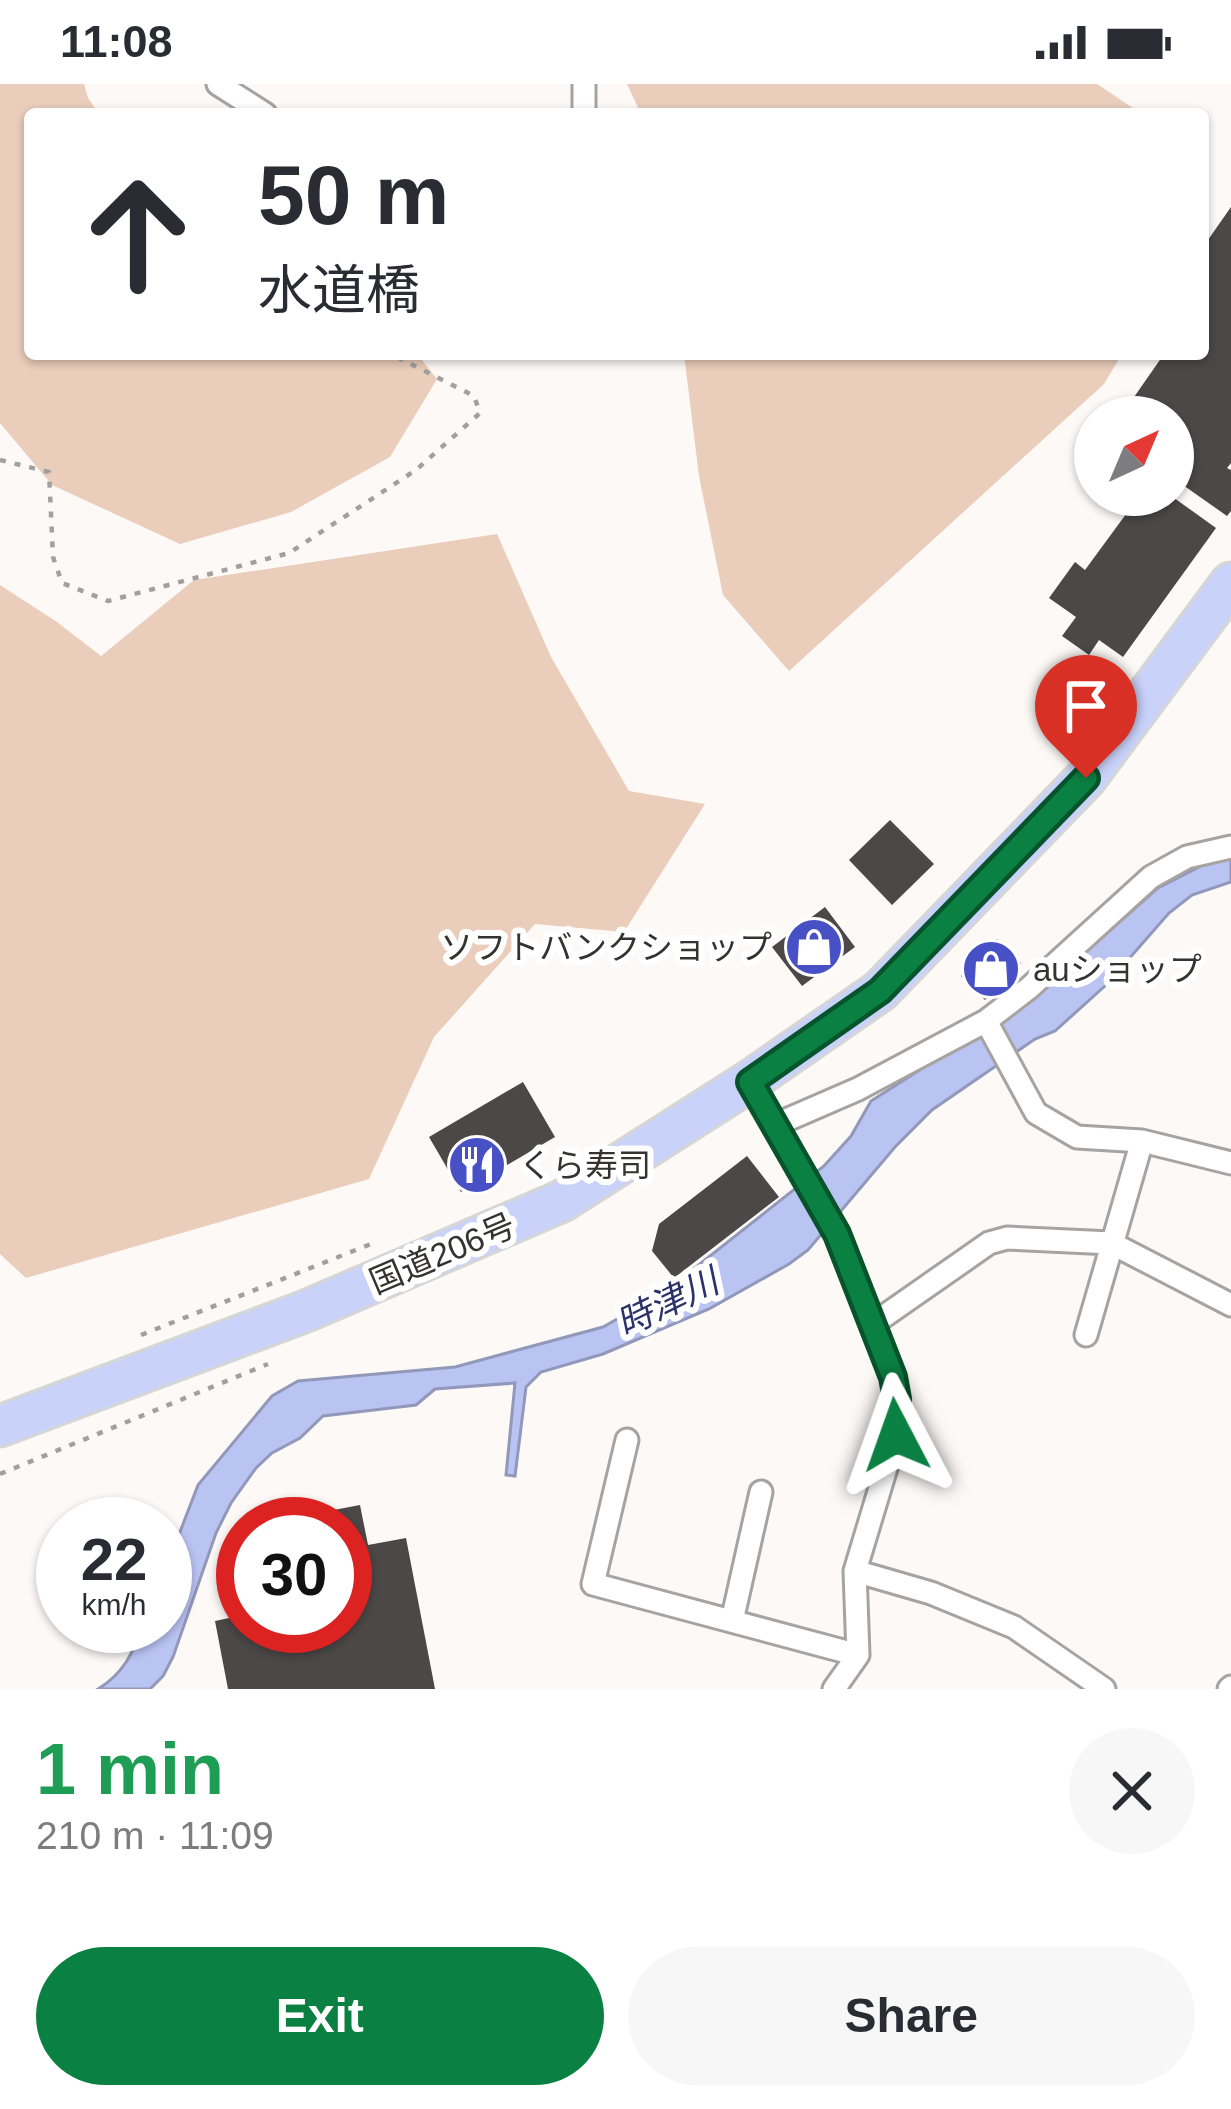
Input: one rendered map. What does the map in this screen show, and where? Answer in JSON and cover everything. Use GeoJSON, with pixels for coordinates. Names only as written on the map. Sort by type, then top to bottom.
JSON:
{"type":"FeatureCollection","features":[{"type":"Feature","properties":{"kind":"highway","name":"国道206号"},"geometry":{"type":"LineString","coordinates":[[0,1426],[285,1319],[562,1201],[750,1082],[880,991],[1086,778],[1231,583]]}},
{"type":"Feature","properties":{"kind":"street"},"geometry":{"type":"LineString","coordinates":[[218,84],[256,108]]}},
{"type":"Feature","properties":{"kind":"street"},"geometry":{"type":"LineString","coordinates":[[775,1125],[858,1090],[986,1021],[1150,877],[1187,857],[1231,847]]}},
{"type":"Feature","properties":{"kind":"street"},"geometry":{"type":"LineString","coordinates":[[986,1021],[1036,1113],[1077,1136],[1142,1142],[1231,1162]]}},
{"type":"Feature","properties":{"kind":"street"},"geometry":{"type":"LineString","coordinates":[[750,1082],[837,1234],[893,1377],[897,1399],[896,1435],[855,1571],[858,1655],[834,1689]]}},
{"type":"Feature","properties":{"kind":"street"},"geometry":{"type":"LineString","coordinates":[[1086,1335],[1142,1142]]}},
{"type":"Feature","properties":{"kind":"street"},"geometry":{"type":"LineString","coordinates":[[873,1324],[989,1243],[1007,1238],[1111,1243],[1231,1305]]}},
{"type":"Feature","properties":{"kind":"street"},"geometry":{"type":"LineString","coordinates":[[627,1440],[593,1584],[858,1655]]}},
{"type":"Feature","properties":{"kind":"street"},"geometry":{"type":"LineString","coordinates":[[732,1622],[761,1492]]}},
{"type":"Feature","properties":{"kind":"street"},"geometry":{"type":"LineString","coordinates":[[855,1571],[931,1593],[1014,1627],[1104,1689]]}},
{"type":"Feature","properties":{"kind":"path"},"geometry":{"type":"LineString","coordinates":[[0,460],[49,472],[52,557],[62,583],[108,601],[289,553],[416,470],[480,413],[474,396],[403,360]]}},
{"type":"Feature","properties":{"kind":"path"},"geometry":{"type":"LineString","coordinates":[[133,1338],[376,1242]]}},
{"type":"Feature","properties":{"kind":"path"},"geometry":{"type":"LineString","coordinates":[[0,1474],[282,1358]]}},
{"type":"Feature","properties":{"kind":"shaded area"},"geometry":{"type":"Polygon","coordinates":[[[0,84],[84,84],[95,108],[24,108],[24,360],[422,360],[437,379],[390,457],[291,512],[180,544],[52,485],[0,423],[0,84]]]}},
{"type":"Feature","properties":{"kind":"shaded area"},"geometry":{"type":"Polygon","coordinates":[[[627,84],[1097,84],[1133,108],[638,108],[627,84]]]}},
{"type":"Feature","properties":{"kind":"shaded area"},"geometry":{"type":"Polygon","coordinates":[[[685,360],[1118,360],[1104,384],[1091,396],[1074,396],[1074,411],[789,671],[723,595],[699,476],[685,360]]]}},
{"type":"Feature","properties":{"kind":"shaded area"},"geometry":{"type":"Polygon","coordinates":[[[497,534],[551,657],[629,791],[705,804],[624,932],[535,924],[434,1037],[369,1179],[26,1278],[0,1254],[0,585],[101,656],[194,580],[497,534]]]}},
{"type":"Feature","properties":{"kind":"water","name":"時津川"},"geometry":{"type":"Polygon","coordinates":[[[1231,858],[1231,882],[1192,895],[1055,1031],[1035,1039],[932,1110],[808,1250],[709,1309],[603,1354],[541,1372],[526,1387],[515,1476],[506,1475],[515,1383],[435,1389],[416,1405],[323,1416],[300,1438],[272,1453],[235,1497],[216,1497],[216,1533],[192,1602],[192,1501],[198,1485],[272,1396],[298,1381],[455,1367],[603,1327],[663,1293],[824,1166],[851,1136],[871,1101],[1036,996],[1158,888],[1201,866],[1231,858]]]}},
{"type":"Feature","properties":{"kind":"water","name":"時津川"},"geometry":{"type":"Polygon","coordinates":[[[131,1653],[174,1653],[150,1689],[98,1689],[131,1653]]]}},
{"type":"Feature","properties":{"kind":"building"},"geometry":{"type":"Polygon","coordinates":[[[1231,207],[1231,463],[1227,468],[1231,470],[1231,511],[1227,516],[1194,493],[1194,396],[1135,396],[1160,360],[1209,360],[1209,238],[1231,207]]]}},
{"type":"Feature","properties":{"kind":"building"},"geometry":{"type":"Polygon","coordinates":[[[1194,512],[1216,528],[1123,657],[1099,640],[1089,655],[1062,636],[1076,617],[1049,598],[1075,562],[1085,570],[1125,516],[1194,516],[1194,512]]]}},
{"type":"Feature","properties":{"kind":"building"},"geometry":{"type":"Polygon","coordinates":[[[890,820],[934,864],[892,905],[849,860],[890,820]]]}},
{"type":"Feature","properties":{"kind":"building","name":"ソフトバンクショップ"},"geometry":{"type":"Polygon","coordinates":[[[825,907],[855,947],[802,986],[772,947],[825,907]]]}},
{"type":"Feature","properties":{"kind":"building","name":"auショップ"},"geometry":{"type":"Polygon","coordinates":[[[997,939],[1021,963],[985,1000],[961,976],[997,939]]]}},
{"type":"Feature","properties":{"kind":"building","name":"くら寿司"},"geometry":{"type":"Polygon","coordinates":[[[523,1082],[555,1137],[461,1192],[429,1137],[523,1082]]]}},
{"type":"Feature","properties":{"kind":"building"},"geometry":{"type":"Polygon","coordinates":[[[747,1156],[779,1197],[674,1278],[652,1251],[659,1224],[747,1156]]]}},
{"type":"Feature","properties":{"kind":"building"},"geometry":{"type":"Polygon","coordinates":[[[406,1538],[435,1689],[228,1689],[221,1653],[372,1653],[372,1544],[406,1538]]]}},
{"type":"Feature","properties":{"kind":"place","name":"ソフトバンクショップ"},"geometry":{"type":"Point","coordinates":[814,947]}},
{"type":"Feature","properties":{"kind":"place","name":"auショップ"},"geometry":{"type":"Point","coordinates":[991,969]}},
{"type":"Feature","properties":{"kind":"place","name":"くら寿司"},"geometry":{"type":"Point","coordinates":[477,1165]}},
{"type":"Feature","properties":{"kind":"route"},"geometry":{"type":"LineString","coordinates":[[896,1435],[893,1377],[837,1234],[750,1082],[880,991],[1086,778]]}}]}
